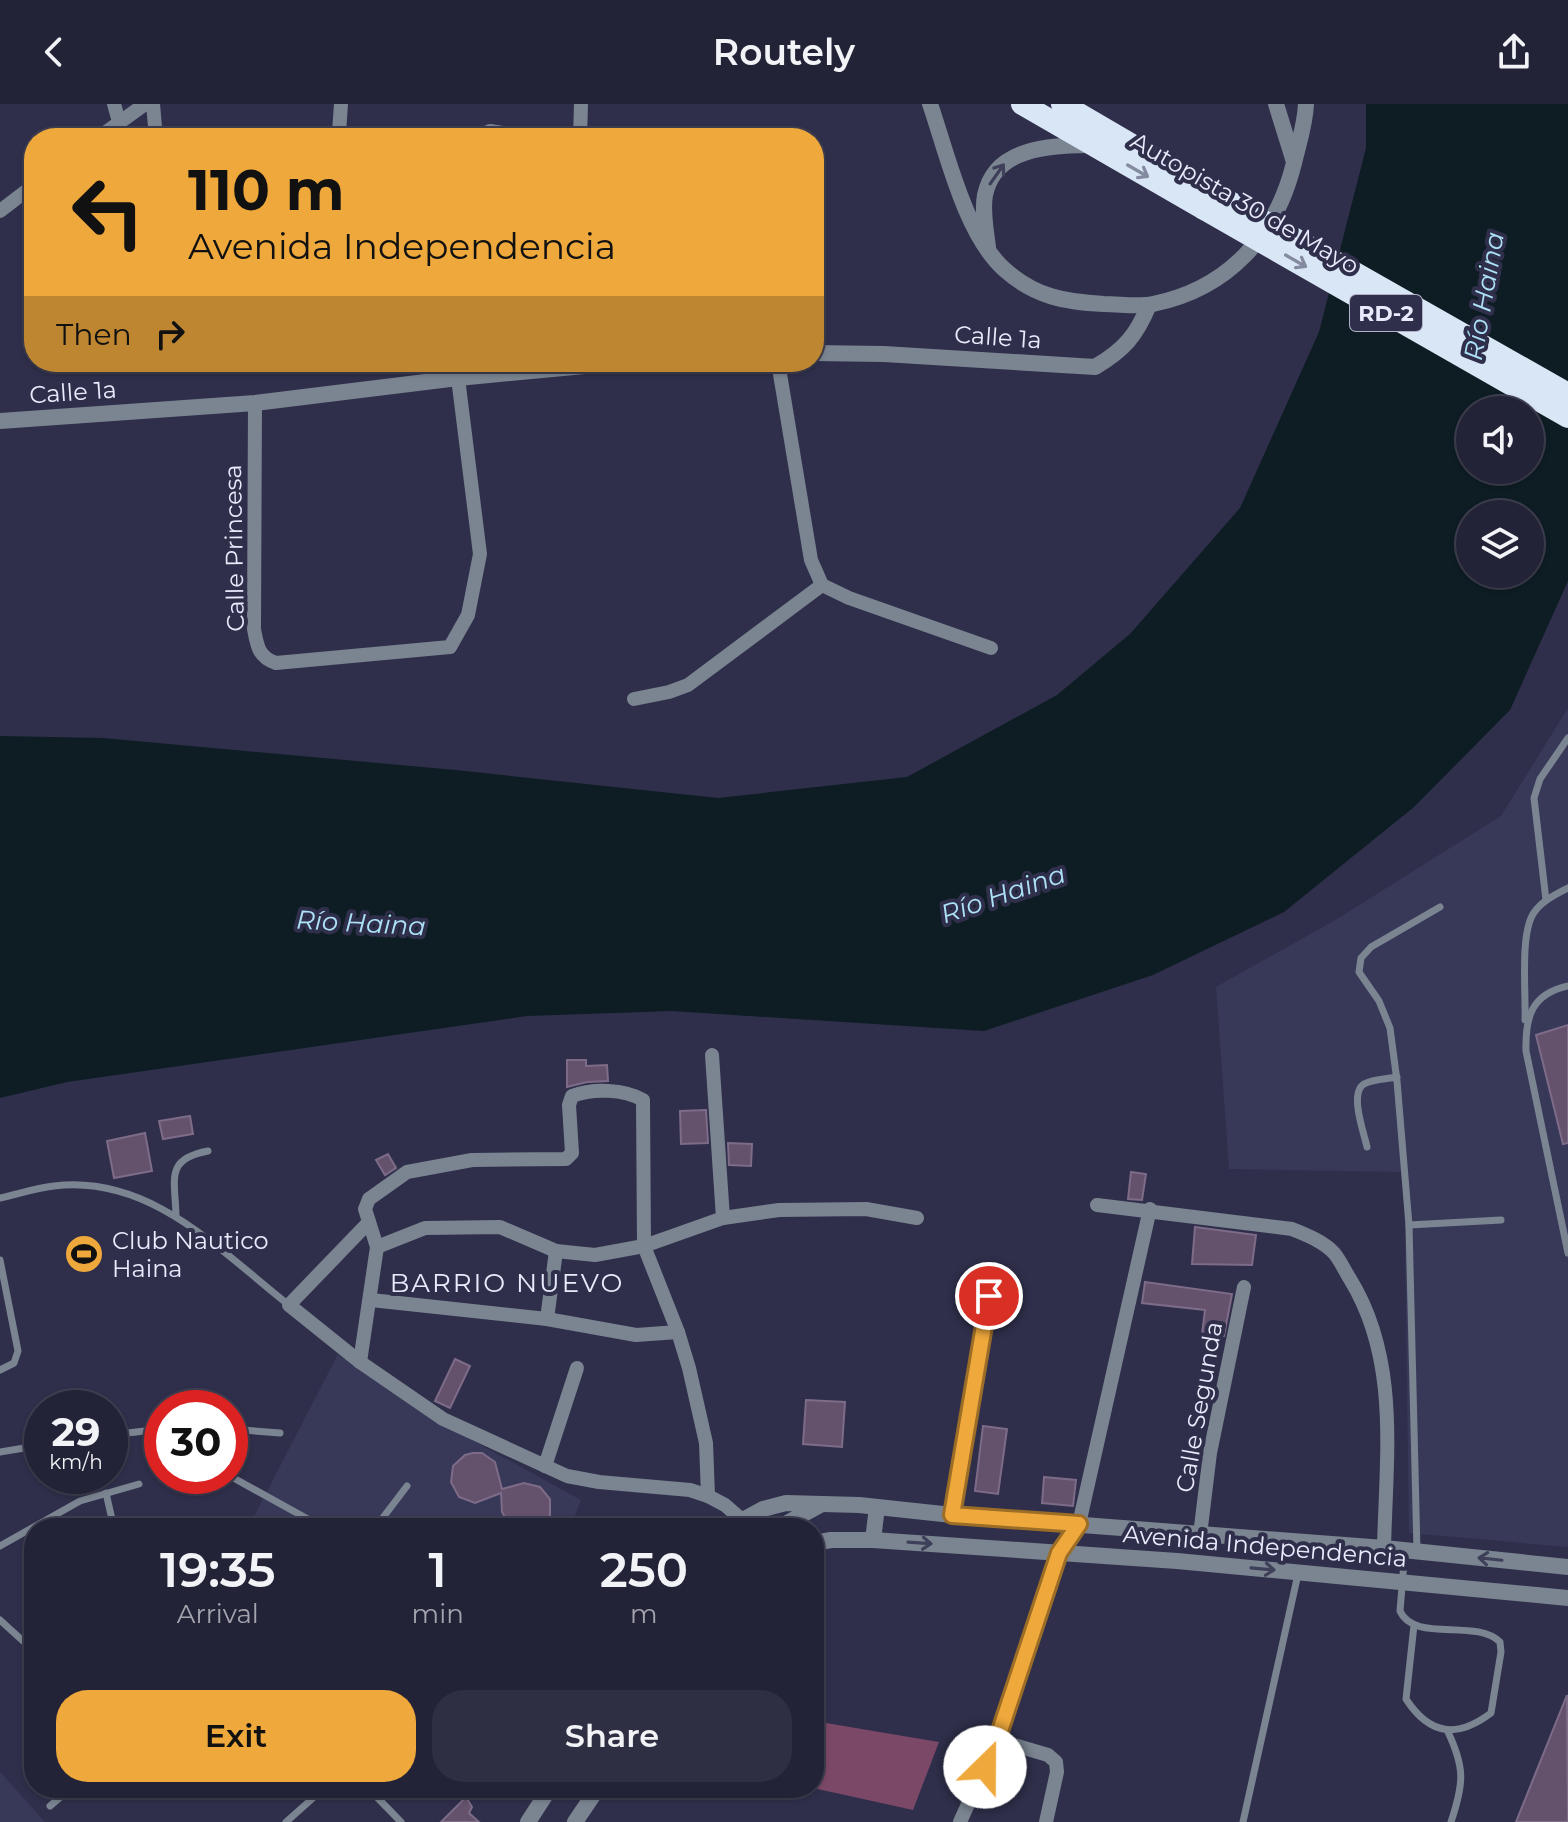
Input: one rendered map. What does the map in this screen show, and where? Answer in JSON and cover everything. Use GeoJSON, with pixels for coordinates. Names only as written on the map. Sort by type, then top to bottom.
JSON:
{"type":"FeatureCollection","features":[{"type":"Feature","properties":{"kind":"highway","name":"Autopista 30 de Mayo"},"geometry":{"type":"LineString","coordinates":[[1062,104],[1210,201],[1568,417]]}},
{"type":"Feature","properties":{"kind":"highway","name":"Autopista 30 de Mayo"},"geometry":{"type":"LineString","coordinates":[[1026,105],[1091,145],[1210,201],[1568,394]]}},
{"type":"Feature","properties":{"kind":"street"},"geometry":{"type":"LineString","coordinates":[[114,104],[119,122]]}},
{"type":"Feature","properties":{"kind":"street"},"geometry":{"type":"LineString","coordinates":[[111,128],[145,104]]}},
{"type":"Feature","properties":{"kind":"street"},"geometry":{"type":"LineString","coordinates":[[153,104],[155,128]]}},
{"type":"Feature","properties":{"kind":"street"},"geometry":{"type":"LineString","coordinates":[[339,128],[341,104]]}},
{"type":"Feature","properties":{"kind":"street"},"geometry":{"type":"LineString","coordinates":[[580,128],[581,104]]}},
{"type":"Feature","properties":{"kind":"street"},"geometry":{"type":"LineString","coordinates":[[930,104],[975,230],[1002,268],[1046,295],[1067,302],[1149,305],[1194,291],[1234,268],[1263,232],[1283,201],[1305,130],[1306,104]]}},
{"type":"Feature","properties":{"kind":"street"},"geometry":{"type":"LineString","coordinates":[[1276,104],[1294,162]]}},
{"type":"Feature","properties":{"kind":"street"},"geometry":{"type":"LineString","coordinates":[[988,248],[985,195],[1008,159],[1050,146],[1091,145]]}},
{"type":"Feature","properties":{"kind":"street"},"geometry":{"type":"LineString","coordinates":[[0,211],[24,193]]}},
{"type":"Feature","properties":{"kind":"street","name":"Calle 1a"},"geometry":{"type":"LineString","coordinates":[[824,353],[1095,367],[1117,354],[1133,337],[1149,305]]}},
{"type":"Feature","properties":{"kind":"street","name":"Calle 1a"},"geometry":{"type":"LineString","coordinates":[[0,421],[255,403],[512,372]]}},
{"type":"Feature","properties":{"kind":"street"},"geometry":{"type":"LineString","coordinates":[[780,372],[811,560],[822,585],[849,598],[991,648]]}},
{"type":"Feature","properties":{"kind":"street","name":"Calle Princesa"},"geometry":{"type":"LineString","coordinates":[[255,403],[254,629],[258,650],[266,660],[276,663],[450,647],[468,615],[480,554],[458,378]]}},
{"type":"Feature","properties":{"kind":"street"},"geometry":{"type":"LineString","coordinates":[[634,699],[688,685],[822,585]]}},
{"type":"Feature","properties":{"kind":"street"},"geometry":{"type":"LineString","coordinates":[[712,1055],[723,1218]]}},
{"type":"Feature","properties":{"kind":"street"},"geometry":{"type":"LineString","coordinates":[[360,1362],[377,1247],[366,1203],[407,1172],[472,1160],[566,1159],[572,1153],[569,1105],[572,1096],[581,1092],[629,1092],[643,1100],[644,1246],[678,1332],[706,1443],[708,1496]]}},
{"type":"Feature","properties":{"kind":"street"},"geometry":{"type":"LineString","coordinates":[[1097,1205],[1150,1209],[1292,1229],[1314,1238],[1333,1252],[1357,1291],[1379,1342],[1388,1414],[1384,1548]]}},
{"type":"Feature","properties":{"kind":"street"},"geometry":{"type":"LineString","coordinates":[[377,1247],[425,1228],[500,1227],[556,1251],[595,1255],[644,1246],[723,1218],[779,1210],[866,1209],[917,1218]]}},
{"type":"Feature","properties":{"kind":"street"},"geometry":{"type":"LineString","coordinates":[[960,1822],[997,1740],[1059,1553],[1079,1524],[1150,1209]]}},
{"type":"Feature","properties":{"kind":"street"},"geometry":{"type":"LineString","coordinates":[[369,1222],[289,1305],[360,1362],[443,1419],[545,1466],[582,1479],[690,1490],[708,1496],[725,1505],[734,1518]]}},
{"type":"Feature","properties":{"kind":"street"},"geometry":{"type":"LineString","coordinates":[[547,1319],[556,1251]]}},
{"type":"Feature","properties":{"kind":"street","name":"Calle Segunda"},"geometry":{"type":"LineString","coordinates":[[1200,1535],[1210,1453],[1244,1287]]}},
{"type":"Feature","properties":{"kind":"street"},"geometry":{"type":"LineString","coordinates":[[371,1300],[547,1319],[636,1335],[678,1332]]}},
{"type":"Feature","properties":{"kind":"street"},"geometry":{"type":"LineString","coordinates":[[545,1466],[577,1368]]}},
{"type":"Feature","properties":{"kind":"street","name":"Avenida Independencia"},"geometry":{"type":"LineString","coordinates":[[750,1518],[763,1509],[786,1503],[877,1507],[1411,1550],[1568,1567]]}},
{"type":"Feature","properties":{"kind":"street"},"geometry":{"type":"LineString","coordinates":[[797,1518],[824,1504]]}},
{"type":"Feature","properties":{"kind":"street"},"geometry":{"type":"LineString","coordinates":[[873,1540],[877,1507]]}},
{"type":"Feature","properties":{"kind":"street","name":"Avenida Independencia"},"geometry":{"type":"LineString","coordinates":[[824,1541],[873,1540],[1059,1553],[1568,1598]]}},
{"type":"Feature","properties":{"kind":"street"},"geometry":{"type":"LineString","coordinates":[[997,1740],[1048,1755],[1056,1762],[1057,1772],[1046,1822]]}},
{"type":"Feature","properties":{"kind":"street"},"geometry":{"type":"LineString","coordinates":[[528,1822],[544,1798]]}},
{"type":"Feature","properties":{"kind":"street"},"geometry":{"type":"LineString","coordinates":[[575,1822],[591,1798]]}},
{"type":"Feature","properties":{"kind":"lane"},"geometry":{"type":"LineString","coordinates":[[1546,900],[1534,798],[1540,779],[1568,738]]}},
{"type":"Feature","properties":{"kind":"lane"},"geometry":{"type":"LineString","coordinates":[[1568,888],[1546,900],[1532,915],[1527,936],[1525,1030],[1526,1051],[1568,1253]]}},
{"type":"Feature","properties":{"kind":"lane"},"geometry":{"type":"LineString","coordinates":[[1440,907],[1371,947],[1361,958],[1359,972],[1379,1001],[1390,1028],[1409,1225],[1411,1550],[1402,1582],[1400,1611],[1403,1618],[1414,1625],[1489,1633],[1500,1642],[1491,1713],[1464,1728],[1448,1732]]}},
{"type":"Feature","properties":{"kind":"lane"},"geometry":{"type":"LineString","coordinates":[[1525,1030],[1538,1000],[1551,990],[1568,986]]}},
{"type":"Feature","properties":{"kind":"lane"},"geometry":{"type":"LineString","coordinates":[[1367,1147],[1357,1101],[1359,1088],[1366,1083],[1397,1077]]}},
{"type":"Feature","properties":{"kind":"lane"},"geometry":{"type":"LineString","coordinates":[[176,1215],[175,1176],[179,1163],[190,1155],[208,1151]]}},
{"type":"Feature","properties":{"kind":"lane"},"geometry":{"type":"LineString","coordinates":[[0,1198],[56,1186],[98,1187],[136,1195],[176,1215],[289,1305]]}},
{"type":"Feature","properties":{"kind":"lane"},"geometry":{"type":"LineString","coordinates":[[1409,1225],[1501,1220]]}},
{"type":"Feature","properties":{"kind":"lane"},"geometry":{"type":"LineString","coordinates":[[0,1260],[18,1351],[14,1363],[0,1370]]}},
{"type":"Feature","properties":{"kind":"lane"},"geometry":{"type":"LineString","coordinates":[[952,1515],[989,1296]]}},
{"type":"Feature","properties":{"kind":"lane"},"geometry":{"type":"LineString","coordinates":[[248,1430],[280,1433]]}},
{"type":"Feature","properties":{"kind":"lane"},"geometry":{"type":"LineString","coordinates":[[0,1452],[24,1448]]}},
{"type":"Feature","properties":{"kind":"lane"},"geometry":{"type":"LineString","coordinates":[[128,1487],[139,1484]]}},
{"type":"Feature","properties":{"kind":"lane"},"geometry":{"type":"LineString","coordinates":[[248,1486],[306,1518]]}},
{"type":"Feature","properties":{"kind":"lane"},"geometry":{"type":"LineString","coordinates":[[383,1518],[407,1486]]}},
{"type":"Feature","properties":{"kind":"lane"},"geometry":{"type":"LineString","coordinates":[[50,1518],[80,1501],[103,1494]]}},
{"type":"Feature","properties":{"kind":"lane"},"geometry":{"type":"LineString","coordinates":[[106,1494],[112,1518]]}},
{"type":"Feature","properties":{"kind":"lane"},"geometry":{"type":"LineString","coordinates":[[0,1546],[24,1532]]}},
{"type":"Feature","properties":{"kind":"lane"},"geometry":{"type":"LineString","coordinates":[[1243,1822],[1299,1572]]}},
{"type":"Feature","properties":{"kind":"lane"},"geometry":{"type":"LineString","coordinates":[[0,1620],[24,1638]]}},
{"type":"Feature","properties":{"kind":"lane"},"geometry":{"type":"LineString","coordinates":[[1414,1625],[1406,1699],[1426,1720],[1448,1732],[1463,1767],[1451,1822]]}},
{"type":"Feature","properties":{"kind":"lane"},"geometry":{"type":"LineString","coordinates":[[50,1806],[59,1798]]}},
{"type":"Feature","properties":{"kind":"lane"},"geometry":{"type":"LineString","coordinates":[[286,1822],[313,1798]]}},
{"type":"Feature","properties":{"kind":"lane"},"geometry":{"type":"LineString","coordinates":[[382,1798],[380,1800],[401,1822]]}},
{"type":"Feature","properties":{"kind":"shaded area"},"geometry":{"type":"Polygon","coordinates":[[[1568,708],[1568,1547],[1409,1533],[1404,1172],[1229,1169],[1216,987],[1337,919],[1501,816],[1568,708]]]}},
{"type":"Feature","properties":{"kind":"shaded area"},"geometry":{"type":"Polygon","coordinates":[[[338,1354],[423,1413],[581,1500],[574,1518],[253,1518],[338,1354]]]}},
{"type":"Feature","properties":{"kind":"shaded area"},"geometry":{"type":"Polygon","coordinates":[[[824,1723],[939,1742],[913,1810],[824,1790],[824,1723]]]}},
{"type":"Feature","properties":{"kind":"shaded area"},"geometry":{"type":"Polygon","coordinates":[[[0,1772],[45,1822],[0,1822],[0,1772]]]}},
{"type":"Feature","properties":{"kind":"water","name":"Río Haina"},"geometry":{"type":"Polygon","coordinates":[[[1366,104],[1568,104],[1568,581],[1510,710],[1414,807],[1284,912],[1153,975],[984,1031],[672,1011],[527,1016],[67,1082],[0,1098],[0,736],[103,738],[718,798],[907,777],[1057,695],[1130,634],[1240,508],[1319,332],[1366,148],[1366,104]]]}},
{"type":"Feature","properties":{"kind":"building"},"geometry":{"type":"Polygon","coordinates":[[[1568,1025],[1568,1143],[1563,1144],[1536,1035],[1568,1025]]]}},
{"type":"Feature","properties":{"kind":"building"},"geometry":{"type":"Polygon","coordinates":[[[567,1060],[586,1060],[586,1066],[607,1065],[608,1081],[567,1087],[567,1060]]]}},
{"type":"Feature","properties":{"kind":"building"},"geometry":{"type":"Polygon","coordinates":[[[706,1110],[708,1143],[681,1144],[680,1111],[706,1110]]]}},
{"type":"Feature","properties":{"kind":"building"},"geometry":{"type":"Polygon","coordinates":[[[190,1116],[193,1134],[163,1139],[159,1121],[190,1116]]]}},
{"type":"Feature","properties":{"kind":"building"},"geometry":{"type":"Polygon","coordinates":[[[145,1133],[152,1171],[114,1178],[107,1141],[145,1133]]]}},
{"type":"Feature","properties":{"kind":"building"},"geometry":{"type":"Polygon","coordinates":[[[728,1143],[752,1144],[751,1166],[729,1165],[728,1143]]]}},
{"type":"Feature","properties":{"kind":"building"},"geometry":{"type":"Polygon","coordinates":[[[388,1154],[396,1168],[385,1175],[376,1160],[388,1154]]]}},
{"type":"Feature","properties":{"kind":"building"},"geometry":{"type":"Polygon","coordinates":[[[1131,1172],[1146,1174],[1142,1200],[1128,1199],[1131,1172]]]}},
{"type":"Feature","properties":{"kind":"building"},"geometry":{"type":"Polygon","coordinates":[[[1195,1227],[1256,1235],[1252,1265],[1192,1264],[1195,1227]]]}},
{"type":"Feature","properties":{"kind":"building"},"geometry":{"type":"Polygon","coordinates":[[[1145,1282],[1232,1294],[1224,1336],[1202,1334],[1205,1310],[1142,1303],[1145,1282]]]}},
{"type":"Feature","properties":{"kind":"building"},"geometry":{"type":"Polygon","coordinates":[[[455,1359],[470,1366],[450,1408],[435,1401],[455,1359]]]}},
{"type":"Feature","properties":{"kind":"building"},"geometry":{"type":"Polygon","coordinates":[[[806,1400],[845,1402],[842,1447],[803,1444],[806,1400]]]}},
{"type":"Feature","properties":{"kind":"building"},"geometry":{"type":"Polygon","coordinates":[[[983,1426],[1007,1429],[998,1494],[975,1491],[983,1426]]]}},
{"type":"Feature","properties":{"kind":"building"},"geometry":{"type":"Polygon","coordinates":[[[482,1453],[495,1462],[502,1489],[524,1483],[540,1487],[550,1499],[549,1518],[505,1518],[501,1493],[475,1503],[459,1497],[451,1482],[453,1466],[465,1455],[482,1453]]]}},
{"type":"Feature","properties":{"kind":"building"},"geometry":{"type":"Polygon","coordinates":[[[1044,1477],[1076,1480],[1073,1506],[1042,1503],[1044,1477]]]}},
{"type":"Feature","properties":{"kind":"building"},"geometry":{"type":"Polygon","coordinates":[[[1567,1695],[1568,1822],[1516,1822],[1567,1695]]]}},
{"type":"Feature","properties":{"kind":"building"},"geometry":{"type":"Polygon","coordinates":[[[467,1798],[472,1807],[469,1813],[479,1822],[441,1822],[467,1798]]]}},
{"type":"Feature","properties":{"kind":"place","name":"Club Nautico Haina"},"geometry":{"type":"Point","coordinates":[84,1254]}},
{"type":"Feature","properties":{"kind":"district","name":"BARRIO NUEVO"},"geometry":{"type":"Point","coordinates":[507,1283]}},
{"type":"Feature","properties":{"kind":"route"},"geometry":{"type":"LineString","coordinates":[[985,1767],[997,1740],[1059,1553],[1079,1524],[952,1515],[989,1296]]}}]}
